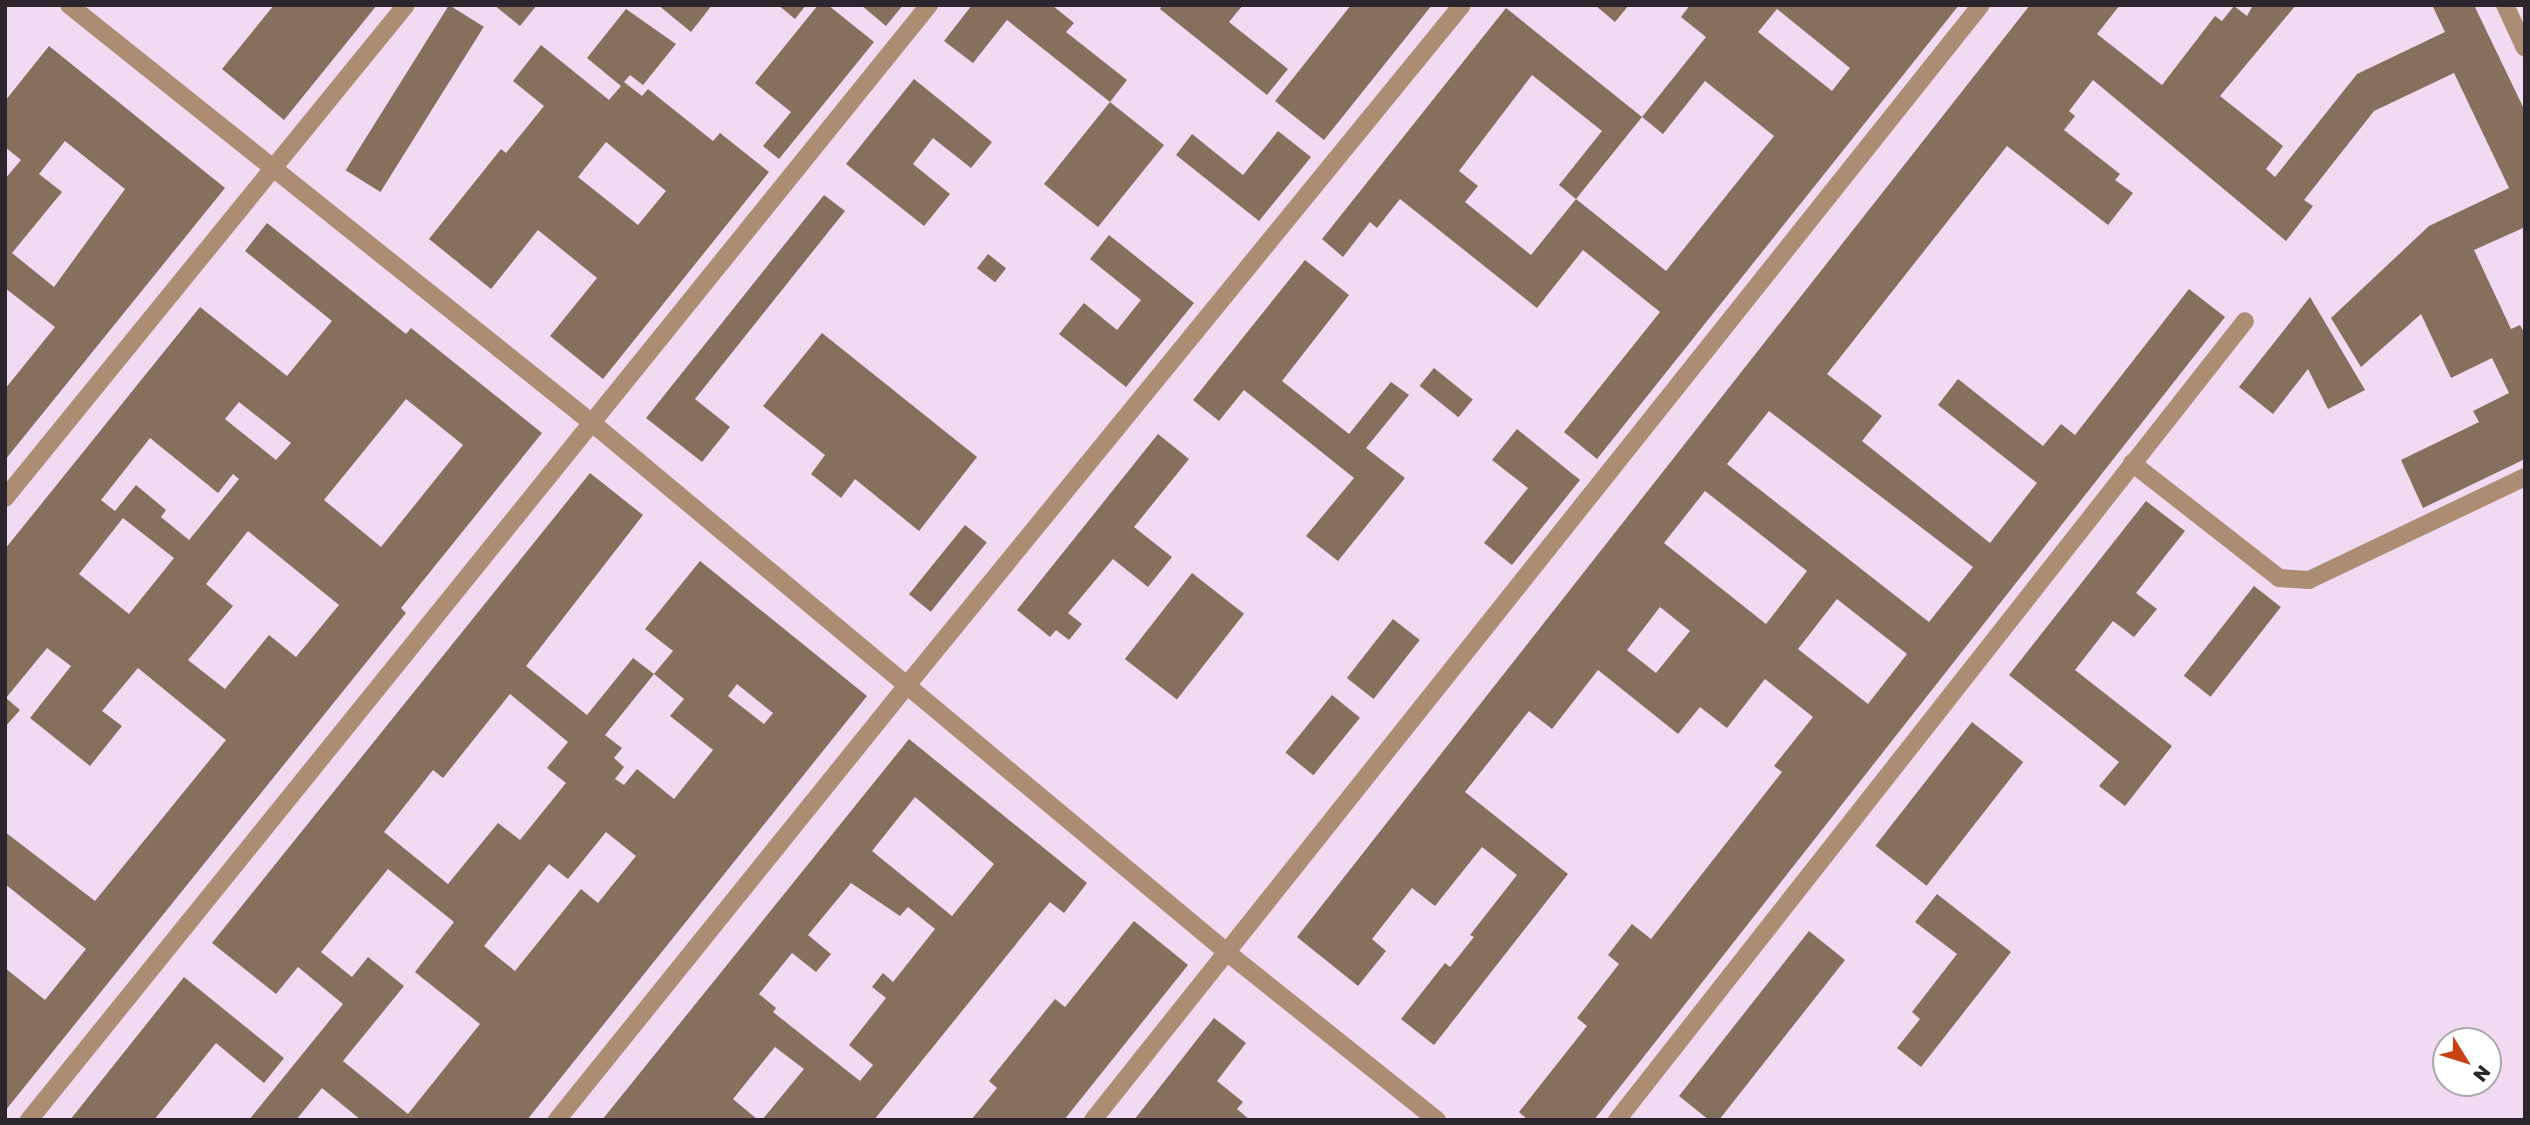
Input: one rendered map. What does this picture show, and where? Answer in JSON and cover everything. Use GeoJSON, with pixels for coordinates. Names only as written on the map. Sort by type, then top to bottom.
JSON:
{"type":"FeatureCollection","features":[{"type":"Feature","properties":{"kind":"street"},"geometry":{"type":"LineString","coordinates":[[69,5],[591,422],[1229,954],[1437,1120]]}},
{"type":"Feature","properties":{"kind":"street"},"geometry":{"type":"LineString","coordinates":[[5,498],[406,5]]}},
{"type":"Feature","properties":{"kind":"street"},"geometry":{"type":"LineString","coordinates":[[29,1120],[929,5]]}},
{"type":"Feature","properties":{"kind":"street"},"geometry":{"type":"LineString","coordinates":[[557,1120],[908,684],[1462,5]]}},
{"type":"Feature","properties":{"kind":"street"},"geometry":{"type":"LineString","coordinates":[[1093,1120],[1229,954],[1981,5]]}},
{"type":"Feature","properties":{"kind":"street"},"geometry":{"type":"LineString","coordinates":[[2505,5],[2525,48]]}},
{"type":"Feature","properties":{"kind":"street"},"geometry":{"type":"LineString","coordinates":[[1617,1120],[2245,321]]}},
{"type":"Feature","properties":{"kind":"street"},"geometry":{"type":"LineString","coordinates":[[2132,463],[2279,578],[2309,580],[2525,477]]}},
{"type":"Feature","properties":{"kind":"building"},"geometry":{"type":"Polygon","coordinates":[[[274,5],[377,5],[284,120],[222,69],[274,5]]]}},
{"type":"Feature","properties":{"kind":"building"},"geometry":{"type":"Polygon","coordinates":[[[449,5],[484,27],[380,192],[346,170],[449,5]]]}},
{"type":"Feature","properties":{"kind":"building"},"geometry":{"type":"Polygon","coordinates":[[[494,5],[537,5],[520,26],[494,5]]]}},
{"type":"Feature","properties":{"kind":"building"},"geometry":{"type":"Polygon","coordinates":[[[658,5],[712,5],[691,32],[658,5]]]}},
{"type":"Feature","properties":{"kind":"building"},"geometry":{"type":"Polygon","coordinates":[[[778,5],[806,5],[795,19],[778,5]]]}},
{"type":"Feature","properties":{"kind":"building"},"geometry":{"type":"Polygon","coordinates":[[[818,5],[828,5],[874,42],[779,159],[763,146],[791,112],[755,83],[818,5]]]}},
{"type":"Feature","properties":{"kind":"building"},"geometry":{"type":"Polygon","coordinates":[[[861,5],[903,5],[886,26],[861,5]]]}},
{"type":"Feature","properties":{"kind":"building"},"geometry":{"type":"Polygon","coordinates":[[[972,5],[1052,5],[1074,23],[1066,32],[1127,80],[1110,102],[1007,20],[973,63],[944,41],[972,5]]]}},
{"type":"Feature","properties":{"kind":"building"},"geometry":{"type":"Polygon","coordinates":[[[1162,5],[1243,5],[1229,22],[1288,69],[1267,95],[1160,9],[1162,5]]]}},
{"type":"Feature","properties":{"kind":"building"},"geometry":{"type":"Polygon","coordinates":[[[1351,5],[1432,5],[1324,140],[1275,101],[1351,5]]]}},
{"type":"Feature","properties":{"kind":"building"},"geometry":{"type":"Polygon","coordinates":[[[1595,5],[1629,5],[1615,22],[1595,5]]]}},
{"type":"Feature","properties":{"kind":"building"},"geometry":{"type":"Polygon","coordinates":[[[1690,5],[1959,5],[1597,459],[1564,432],[1660,312],[1583,250],[1537,308],[1400,199],[1377,228],[1370,222],[1343,257],[1322,239],[1506,8],[1642,117],[1706,37],[1681,17],[1690,5]],[[1777,9],[1758,32],[1832,91],[1850,68],[1777,9]],[[1532,75],[1459,171],[1478,186],[1465,202],[1531,255],[1576,199],[1559,185],[1602,131],[1532,75]],[[1705,81],[1663,134],[1642,117],[1576,199],[1666,271],[1774,136],[1705,81]]]}},
{"type":"Feature","properties":{"kind":"building"},"geometry":{"type":"Polygon","coordinates":[[[2030,5],[2120,5],[2097,34],[2162,85],[2215,16],[2222,21],[2234,6],[2247,16],[2253,5],[2296,5],[2220,96],[2283,146],[2266,169],[2275,177],[2357,74],[2445,32],[2432,5],[2474,5],[2525,111],[2525,232],[2523,228],[2474,250],[2511,329],[2520,325],[2525,334],[2525,459],[2423,508],[2401,460],[2479,422],[2473,411],[2509,393],[2492,358],[2451,378],[2421,314],[2361,367],[2331,318],[2429,226],[2509,188],[2454,73],[2374,111],[2304,200],[2313,206],[2286,241],[2093,80],[2069,111],[2075,116],[2064,130],[2120,174],[2115,180],[2133,193],[2108,225],[2007,146],[1827,374],[1882,416],[1862,441],[1990,543],[2037,483],[1938,405],[1958,379],[2043,446],[2061,424],[2075,435],[2189,289],[2225,317],[1594,1120],[1528,1120],[1519,1112],[1587,1026],[1577,1018],[1619,964],[1608,955],[1632,924],[1651,939],[1782,772],[1774,766],[1813,717],[1765,679],[1727,728],[1700,707],[1678,734],[1598,670],[1552,729],[1529,711],[1465,792],[1568,874],[1434,1045],[1401,1019],[1445,963],[1450,967],[1474,937],[1470,935],[1517,875],[1482,847],[1435,906],[1412,888],[1372,939],[1386,951],[1358,986],[1297,937],[2030,5]],[[1769,411],[1727,464],[1929,622],[1973,567],[1769,411]],[[1705,491],[1664,543],[1766,624],[1807,571],[1705,491]],[[1837,599],[1798,649],[1868,704],[1907,654],[1837,599]],[[1660,607],[1627,650],[1656,673],[1690,631],[1660,607]]]}},
{"type":"Feature","properties":{"kind":"building"},"geometry":{"type":"Polygon","coordinates":[[[626,9],[676,44],[643,85],[630,75],[624,82],[642,96],[648,89],[713,141],[720,133],[769,172],[603,379],[550,336],[597,278],[538,230],[491,289],[429,239],[501,149],[506,153],[544,106],[513,81],[541,45],[609,100],[621,86],[587,58],[626,9]],[[606,142],[578,177],[638,225],[666,191],[606,142]]]}},
{"type":"Feature","properties":{"kind":"building"},"geometry":{"type":"Polygon","coordinates":[[[49,46],[225,188],[5,460],[5,389],[55,327],[5,288],[5,179],[21,160],[5,147],[5,101],[49,46]],[[65,141],[39,174],[62,192],[12,253],[54,287],[125,189],[65,141]]]}},
{"type":"Feature","properties":{"kind":"building"},"geometry":{"type":"Polygon","coordinates":[[[914,79],[992,142],[971,168],[933,138],[913,164],[950,194],[924,226],[846,164],[914,79]]]}},
{"type":"Feature","properties":{"kind":"building"},"geometry":{"type":"Polygon","coordinates":[[[1110,102],[1164,145],[1098,227],[1044,184],[1110,102]]]}},
{"type":"Feature","properties":{"kind":"building"},"geometry":{"type":"Polygon","coordinates":[[[1278,131],[1311,157],[1259,221],[1176,155],[1192,134],[1243,175],[1278,131]]]}},
{"type":"Feature","properties":{"kind":"building"},"geometry":{"type":"Polygon","coordinates":[[[824,195],[845,211],[695,399],[730,427],[702,462],[646,418],[824,195]]]}},
{"type":"Feature","properties":{"kind":"building"},"geometry":{"type":"Polygon","coordinates":[[[267,223],[406,334],[411,328],[542,433],[401,608],[406,613],[5,1111],[5,968],[45,1000],[86,949],[5,884],[5,832],[95,901],[226,740],[138,668],[102,711],[122,726],[90,766],[30,718],[71,666],[47,648],[6,698],[20,710],[5,727],[5,549],[200,307],[287,376],[332,321],[245,251],[267,223]],[[406,399],[324,500],[381,547],[463,445],[406,399]],[[239,402],[225,419],[276,460],[291,443],[239,402]],[[150,438],[101,500],[115,511],[136,485],[166,510],[161,517],[189,540],[239,479],[233,474],[218,493],[150,438]],[[123,518],[79,574],[129,614],[174,558],[123,518]],[[248,531],[206,584],[233,606],[188,660],[225,689],[269,635],[296,657],[339,605],[248,531]]]}},
{"type":"Feature","properties":{"kind":"building"},"geometry":{"type":"Polygon","coordinates":[[[1109,235],[1194,303],[1126,387],[1059,334],[1084,303],[1117,330],[1141,300],[1090,259],[1109,235]]]}},
{"type":"Feature","properties":{"kind":"building"},"geometry":{"type":"Polygon","coordinates":[[[988,254],[1006,268],[995,282],[977,268],[988,254]]]}},
{"type":"Feature","properties":{"kind":"building"},"geometry":{"type":"Polygon","coordinates":[[[1305,260],[1349,295],[1282,381],[1349,434],[1391,382],[1409,395],[1366,448],[1405,478],[1338,561],[1306,536],[1354,478],[1244,390],[1219,421],[1193,400],[1305,260]]]}},
{"type":"Feature","properties":{"kind":"building"},"geometry":{"type":"Polygon","coordinates":[[[2310,297],[2365,390],[2328,409],[2308,369],[2273,414],[2239,387],[2310,297]]]}},
{"type":"Feature","properties":{"kind":"building"},"geometry":{"type":"Polygon","coordinates":[[[822,333],[977,457],[919,531],[855,479],[841,498],[811,474],[825,455],[763,406],[822,333]]]}},
{"type":"Feature","properties":{"kind":"building"},"geometry":{"type":"Polygon","coordinates":[[[1434,368],[1473,399],[1458,417],[1420,386],[1434,368]]]}},
{"type":"Feature","properties":{"kind":"building"},"geometry":{"type":"Polygon","coordinates":[[[1517,429],[1580,480],[1512,565],[1484,543],[1528,488],[1492,460],[1517,429]]]}},
{"type":"Feature","properties":{"kind":"building"},"geometry":{"type":"Polygon","coordinates":[[[1158,434],[1189,459],[1134,527],[1172,557],[1148,587],[1113,559],[1068,613],[1082,624],[1069,640],[1056,630],[1050,637],[1017,610],[1158,434]]]}},
{"type":"Feature","properties":{"kind":"building"},"geometry":{"type":"Polygon","coordinates":[[[590,473],[643,515],[526,666],[587,715],[633,658],[654,674],[673,651],[645,629],[700,561],[867,696],[527,1120],[361,1120],[322,1088],[296,1120],[249,1120],[343,1004],[298,967],[276,994],[212,943],[590,473]],[[654,674],[605,735],[622,748],[614,758],[624,767],[615,779],[624,785],[637,769],[674,799],[713,750],[670,716],[684,699],[654,674]],[[737,684],[728,696],[764,724],[773,713],[737,684]],[[510,694],[443,778],[433,770],[384,832],[448,884],[498,823],[520,840],[566,783],[547,768],[568,742],[510,694]],[[606,832],[568,879],[549,864],[484,946],[515,971],[581,889],[598,903],[636,856],[606,832]],[[388,869],[321,952],[352,977],[368,957],[404,986],[343,1061],[408,1114],[480,1024],[415,972],[454,922],[388,869]]]}},
{"type":"Feature","properties":{"kind":"building"},"geometry":{"type":"Polygon","coordinates":[[[2146,501],[2185,531],[2136,593],[2157,609],[2134,637],[2113,621],[2075,670],[2172,746],[2125,806],[2099,786],[2119,762],[2009,675],[2146,501]]]}},
{"type":"Feature","properties":{"kind":"building"},"geometry":{"type":"Polygon","coordinates":[[[965,525],[987,543],[931,612],[909,594],[965,525]]]}},
{"type":"Feature","properties":{"kind":"building"},"geometry":{"type":"Polygon","coordinates":[[[1192,573],[1244,614],[1177,700],[1125,659],[1192,573]]]}},
{"type":"Feature","properties":{"kind":"building"},"geometry":{"type":"Polygon","coordinates":[[[2254,586],[2281,607],[2211,697],[2184,676],[2254,586]]]}},
{"type":"Feature","properties":{"kind":"building"},"geometry":{"type":"Polygon","coordinates":[[[1393,619],[1420,640],[1374,699],[1347,678],[1393,619]]]}},
{"type":"Feature","properties":{"kind":"building"},"geometry":{"type":"Polygon","coordinates":[[[1332,695],[1360,718],[1313,775],[1285,753],[1332,695]]]}},
{"type":"Feature","properties":{"kind":"building"},"geometry":{"type":"Polygon","coordinates":[[[1972,722],[2023,762],[1927,886],[1875,846],[1972,722]]]}},
{"type":"Feature","properties":{"kind":"building"},"geometry":{"type":"Polygon","coordinates":[[[909,739],[1087,883],[1064,913],[1050,902],[874,1120],[762,1120],[804,1069],[775,1047],[733,1099],[758,1120],[602,1120],[909,739]],[[915,797],[872,851],[952,916],[994,864],[915,797]],[[851,883],[808,935],[831,954],[816,972],[792,953],[759,994],[776,1008],[773,1012],[860,1081],[873,1065],[849,1045],[886,998],[872,987],[883,973],[893,982],[935,929],[908,907],[900,916],[851,883]]]}},
{"type":"Feature","properties":{"kind":"building"},"geometry":{"type":"Polygon","coordinates":[[[1937,894],[2011,952],[1921,1067],[1897,1048],[1920,1019],[1912,1012],[1957,954],[1915,922],[1937,894]]]}},
{"type":"Feature","properties":{"kind":"building"},"geometry":{"type":"Polygon","coordinates":[[[1134,921],[1188,965],[1064,1120],[971,1120],[997,1088],[989,1081],[1055,999],[1065,1007],[1134,921]]]}},
{"type":"Feature","properties":{"kind":"building"},"geometry":{"type":"Polygon","coordinates":[[[1809,931],[1845,960],[1719,1120],[1709,1120],[1679,1096],[1809,931]]]}},
{"type":"Feature","properties":{"kind":"building"},"geometry":{"type":"Polygon","coordinates":[[[184,977],[284,1058],[264,1083],[216,1043],[154,1120],[70,1120],[184,977]]]}},
{"type":"Feature","properties":{"kind":"building"},"geometry":{"type":"Polygon","coordinates":[[[1214,1018],[1246,1043],[1217,1081],[1243,1102],[1237,1109],[1250,1120],[1134,1120],[1214,1018]]]}}]}
